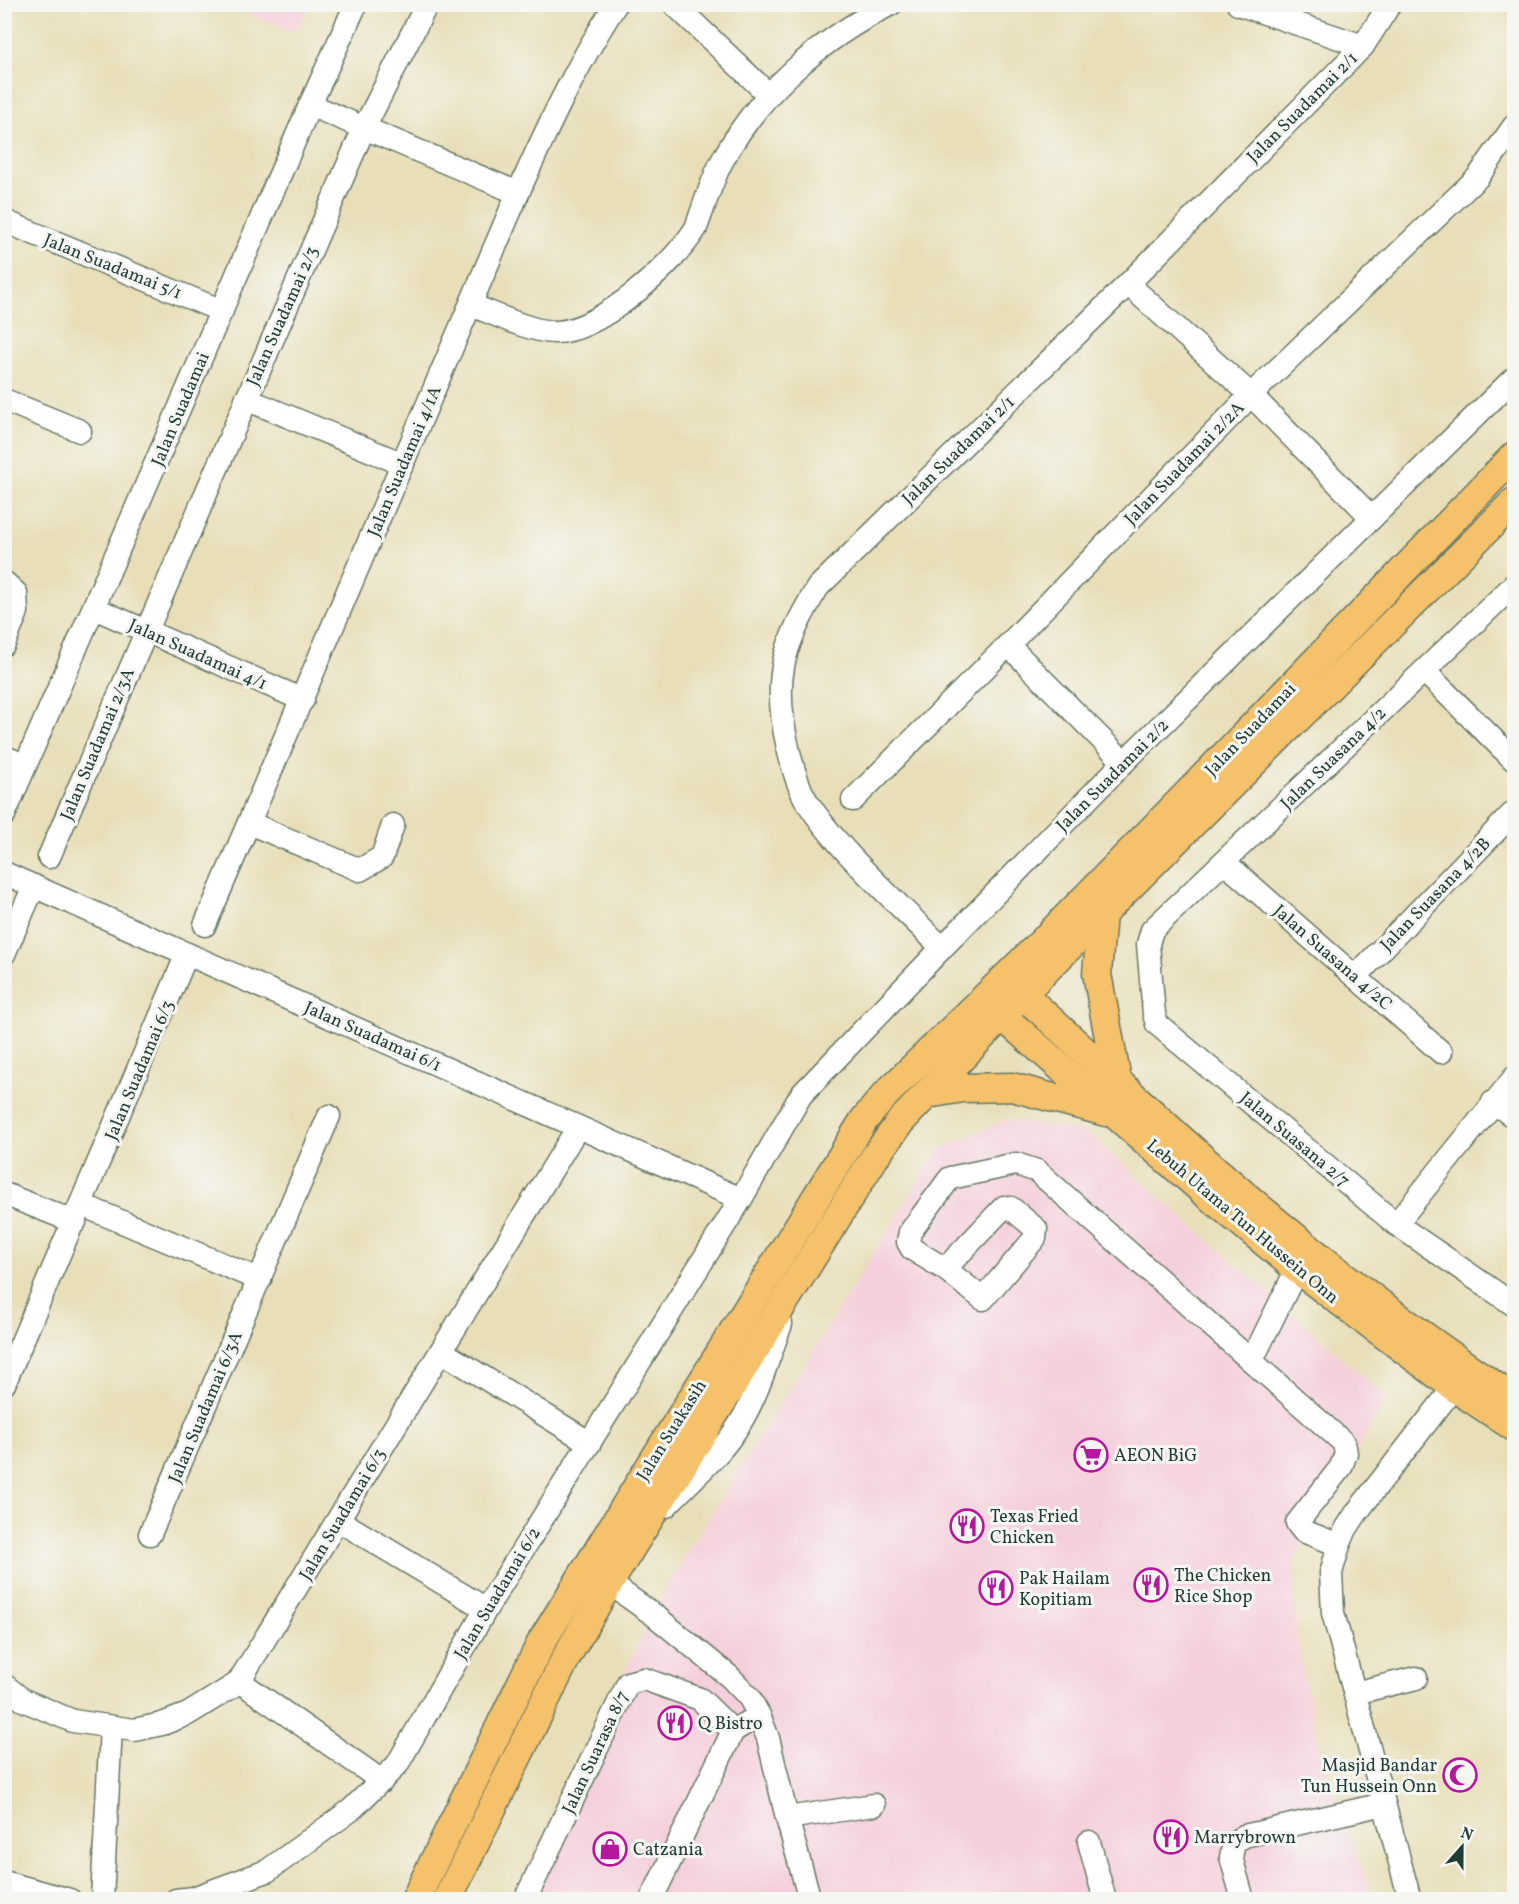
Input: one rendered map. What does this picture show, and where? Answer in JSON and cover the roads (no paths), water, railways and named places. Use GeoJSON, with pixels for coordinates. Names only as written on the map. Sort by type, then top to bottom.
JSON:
{"type":"FeatureCollection","features":[{"type":"Feature","properties":{"kind":"main road","name":"Jalan Suadamai"},"geometry":{"type":"LineString","coordinates":[[992,1008],[1196,786],[1515,456]]}},
{"type":"Feature","properties":{"kind":"main road","name":"Jalan Suadamai"},"geometry":{"type":"LineString","coordinates":[[1013,986],[1102,914],[1515,502]]}},
{"type":"Feature","properties":{"kind":"main road"},"geometry":{"type":"LineString","coordinates":[[1102,914],[1097,974],[1117,1080]]}},
{"type":"Feature","properties":{"kind":"main road","name":"Lebuh Utama Tun Hussein Onn"},"geometry":{"type":"LineString","coordinates":[[1013,986],[1219,1173],[1315,1254],[1467,1367],[1515,1399]]}},
{"type":"Feature","properties":{"kind":"main road","name":"Lebuh Utama Tun Hussein Onn"},"geometry":{"type":"LineString","coordinates":[[992,1008],[1203,1191],[1297,1269],[1454,1387],[1515,1427]]}},
{"type":"Feature","properties":{"kind":"main road","name":"Jalan Suakasih"},"geometry":{"type":"LineString","coordinates":[[447,1899],[567,1654],[609,1582],[876,1155],[901,1122],[927,1094],[992,1008]]}},
{"type":"Feature","properties":{"kind":"main road","name":"Jalan Suakasih"},"geometry":{"type":"LineString","coordinates":[[415,1899],[542,1641],[846,1146],[887,1093],[992,1008]]}},
{"type":"Feature","properties":{"kind":"main road"},"geometry":{"type":"LineString","coordinates":[[927,1094],[963,1088],[1012,1087],[1116,1115]]}},
{"type":"Feature","properties":{"kind":"street","name":"Jalan Suadamai"},"geometry":{"type":"LineString","coordinates":[[4,815],[15,761],[94,608],[310,105],[356,4]]}},
{"type":"Feature","properties":{"kind":"street","name":"Jalan Suadamai 2/3"},"geometry":{"type":"LineString","coordinates":[[145,631],[364,128],[427,4]]}},
{"type":"Feature","properties":{"kind":"street","name":"Jalan Suadamai 4/1A"},"geometry":{"type":"LineString","coordinates":[[205,925],[518,193],[593,39],[616,4]]}},
{"type":"Feature","properties":{"kind":"street"},"geometry":{"type":"LineString","coordinates":[[674,4],[769,95]]}},
{"type":"Feature","properties":{"kind":"street"},"geometry":{"type":"LineString","coordinates":[[471,305],[533,328],[555,332],[579,327],[607,313],[633,294],[681,250],[696,228],[721,164],[746,123],[769,95],[794,69],[822,48],[852,26],[891,4]]}},
{"type":"Feature","properties":{"kind":"street"},"geometry":{"type":"LineString","coordinates":[[1238,4],[1364,46]]}},
{"type":"Feature","properties":{"kind":"street","name":"Jalan Suadamai 2/1"},"geometry":{"type":"LineString","coordinates":[[942,948],[839,844],[805,798],[792,764],[784,729],[780,694],[789,640],[818,588],[1128,284],[1364,46],[1390,4]]}},
{"type":"Feature","properties":{"kind":"street"},"geometry":{"type":"LineString","coordinates":[[310,105],[518,193]]}},
{"type":"Feature","properties":{"kind":"street","name":"Jalan Suadamai 2/2A"},"geometry":{"type":"LineString","coordinates":[[853,800],[1008,645],[1251,395],[1478,177],[1515,126]]}},
{"type":"Feature","properties":{"kind":"street","name":"Jalan Suadamai 5/1"},"geometry":{"type":"LineString","coordinates":[[4,221],[222,311]]}},
{"type":"Feature","properties":{"kind":"street"},"geometry":{"type":"LineString","coordinates":[[1128,284],[1251,395],[1372,518]]}},
{"type":"Feature","properties":{"kind":"street","name":"Jalan Suadamai 2/2"},"geometry":{"type":"LineString","coordinates":[[741,1199],[801,1095],[1124,762],[1515,378]]}},
{"type":"Feature","properties":{"kind":"street"},"geometry":{"type":"LineString","coordinates":[[246,399],[403,464]]}},
{"type":"Feature","properties":{"kind":"street"},"geometry":{"type":"LineString","coordinates":[[4,400],[80,431]]}},
{"type":"Feature","properties":{"kind":"street"},"geometry":{"type":"LineString","coordinates":[[4,582],[15,593],[17,612],[4,644]]}},
{"type":"Feature","properties":{"kind":"street","name":"Jalan Suasana 4/2"},"geometry":{"type":"LineString","coordinates":[[1152,930],[1515,585]]}},
{"type":"Feature","properties":{"kind":"street","name":"Jalan Suadamai 4/1"},"geometry":{"type":"LineString","coordinates":[[94,608],[303,700]]}},
{"type":"Feature","properties":{"kind":"street","name":"Jalan Suadamai 2/3A"},"geometry":{"type":"LineString","coordinates":[[49,857],[145,631]]}},
{"type":"Feature","properties":{"kind":"street"},"geometry":{"type":"LineString","coordinates":[[1008,645],[1124,762]]}},
{"type":"Feature","properties":{"kind":"street"},"geometry":{"type":"LineString","coordinates":[[1424,671],[1515,760]]}},
{"type":"Feature","properties":{"kind":"street","name":"Jalan Suasana 4/2B"},"geometry":{"type":"LineString","coordinates":[[1356,976],[1515,812]]}},
{"type":"Feature","properties":{"kind":"street"},"geometry":{"type":"LineString","coordinates":[[249,823],[360,870],[382,857],[393,825]]}},
{"type":"Feature","properties":{"kind":"street","name":"Jalan Suasana 4/2C"},"geometry":{"type":"LineString","coordinates":[[1224,862],[1440,1052]]}},
{"type":"Feature","properties":{"kind":"street","name":"Jalan Suadamai 6/1"},"geometry":{"type":"LineString","coordinates":[[4,873],[741,1199]]}},
{"type":"Feature","properties":{"kind":"street"},"geometry":{"type":"LineString","coordinates":[[4,954],[34,886]]}},
{"type":"Feature","properties":{"kind":"street","name":"Jalan Suasana 2/7"},"geometry":{"type":"LineString","coordinates":[[1152,930],[1148,944],[1154,1014],[1157,1024],[1396,1224],[1515,1305]]}},
{"type":"Feature","properties":{"kind":"street","name":"Jalan Suadamai 6/3"},"geometry":{"type":"LineString","coordinates":[[4,1384],[188,954]]}},
{"type":"Feature","properties":{"kind":"street"},"geometry":{"type":"LineString","coordinates":[[1396,1224],[1493,1102],[1515,1078]]}},
{"type":"Feature","properties":{"kind":"street"},"geometry":{"type":"LineString","coordinates":[[1493,1102],[1515,1117]]}},
{"type":"Feature","properties":{"kind":"street","name":"Jalan Suadamai 6/3A"},"geometry":{"type":"LineString","coordinates":[[150,1534],[329,1116]]}},
{"type":"Feature","properties":{"kind":"street","name":"Jalan Suadamai 6/3"},"geometry":{"type":"LineString","coordinates":[[4,1685],[23,1700],[73,1721],[134,1730],[162,1724],[188,1713],[239,1681],[578,1127]]}},
{"type":"Feature","properties":{"kind":"street"},"geometry":{"type":"LineString","coordinates":[[945,1269],[912,1249],[908,1242],[910,1232],[950,1178],[1016,1164],[1037,1170],[1344,1443],[1346,1453],[1341,1467],[1297,1523],[1303,1531],[1339,1545]]}},
{"type":"Feature","properties":{"kind":"street"},"geometry":{"type":"LineString","coordinates":[[4,1194],[78,1214],[260,1280]]}},
{"type":"Feature","properties":{"kind":"street","name":"Jalan Suadamai 6/2"},"geometry":{"type":"LineString","coordinates":[[176,1899],[193,1898],[267,1872],[351,1810],[397,1765],[486,1609],[741,1199]]}},
{"type":"Feature","properties":{"kind":"street"},"geometry":{"type":"LineString","coordinates":[[1252,1360],[1297,1269]]}},
{"type":"Feature","properties":{"kind":"street"},"geometry":{"type":"LineString","coordinates":[[441,1351],[590,1443]]}},
{"type":"Feature","properties":{"kind":"street"},"geometry":{"type":"LineString","coordinates":[[1410,1899],[1333,1613],[1331,1573],[1339,1545],[1357,1512],[1454,1387]]}},
{"type":"Feature","properties":{"kind":"street"},"geometry":{"type":"LineString","coordinates":[[338,1520],[486,1609]]}},
{"type":"Feature","properties":{"kind":"street"},"geometry":{"type":"LineString","coordinates":[[609,1582],[654,1615],[730,1677],[748,1697],[759,1715],[768,1738],[810,1899]]}},
{"type":"Feature","properties":{"kind":"street"},"geometry":{"type":"LineString","coordinates":[[1355,1694],[1416,1677]]}},
{"type":"Feature","properties":{"kind":"street","name":"Jalan Suarasa 8/7"},"geometry":{"type":"LineString","coordinates":[[525,1899],[628,1683],[644,1679],[700,1699],[733,1731]]}},
{"type":"Feature","properties":{"kind":"street"},"geometry":{"type":"LineString","coordinates":[[239,1681],[382,1780]]}},
{"type":"Feature","properties":{"kind":"street"},"geometry":{"type":"LineString","coordinates":[[651,1899],[733,1731],[759,1715]]}},
{"type":"Feature","properties":{"kind":"street"},"geometry":{"type":"LineString","coordinates":[[102,1899],[111,1727]]}},
{"type":"Feature","properties":{"kind":"street"},"geometry":{"type":"LineString","coordinates":[[1243,1899],[1231,1857],[1234,1843],[1244,1836],[1384,1804]]}},
{"type":"Feature","properties":{"kind":"street"},"geometry":{"type":"LineString","coordinates":[[788,1818],[874,1805]]}},
{"type":"Feature","properties":{"kind":"street"},"geometry":{"type":"LineString","coordinates":[[1089,1842],[1105,1899]]}},
{"type":"Feature","properties":{"kind":"street"},"geometry":{"type":"LineString","coordinates":[[4,1882],[70,1899]]}},
{"type":"Feature","properties":{"kind":"place","name":"AEON BiG"},"geometry":{"type":"Point","coordinates":[1091,1455]}},
{"type":"Feature","properties":{"kind":"place","name":"Texas Fried Chicken"},"geometry":{"type":"Point","coordinates":[967,1526]}},
{"type":"Feature","properties":{"kind":"place","name":"The Chicken Rice Shop"},"geometry":{"type":"Point","coordinates":[1151,1585]}},
{"type":"Feature","properties":{"kind":"place","name":"Pak Hailam Kopitiam"},"geometry":{"type":"Point","coordinates":[996,1588]}},
{"type":"Feature","properties":{"kind":"place","name":"Q Bistro"},"geometry":{"type":"Point","coordinates":[675,1723]}},
{"type":"Feature","properties":{"kind":"place","name":"Masjid Bandar Tun Hussein Onn"},"geometry":{"type":"Point","coordinates":[1460,1775]}},
{"type":"Feature","properties":{"kind":"place","name":"Marrybrown"},"geometry":{"type":"Point","coordinates":[1171,1837]}},
{"type":"Feature","properties":{"kind":"place","name":"Catzania"},"geometry":{"type":"Point","coordinates":[610,1849]}}]}
